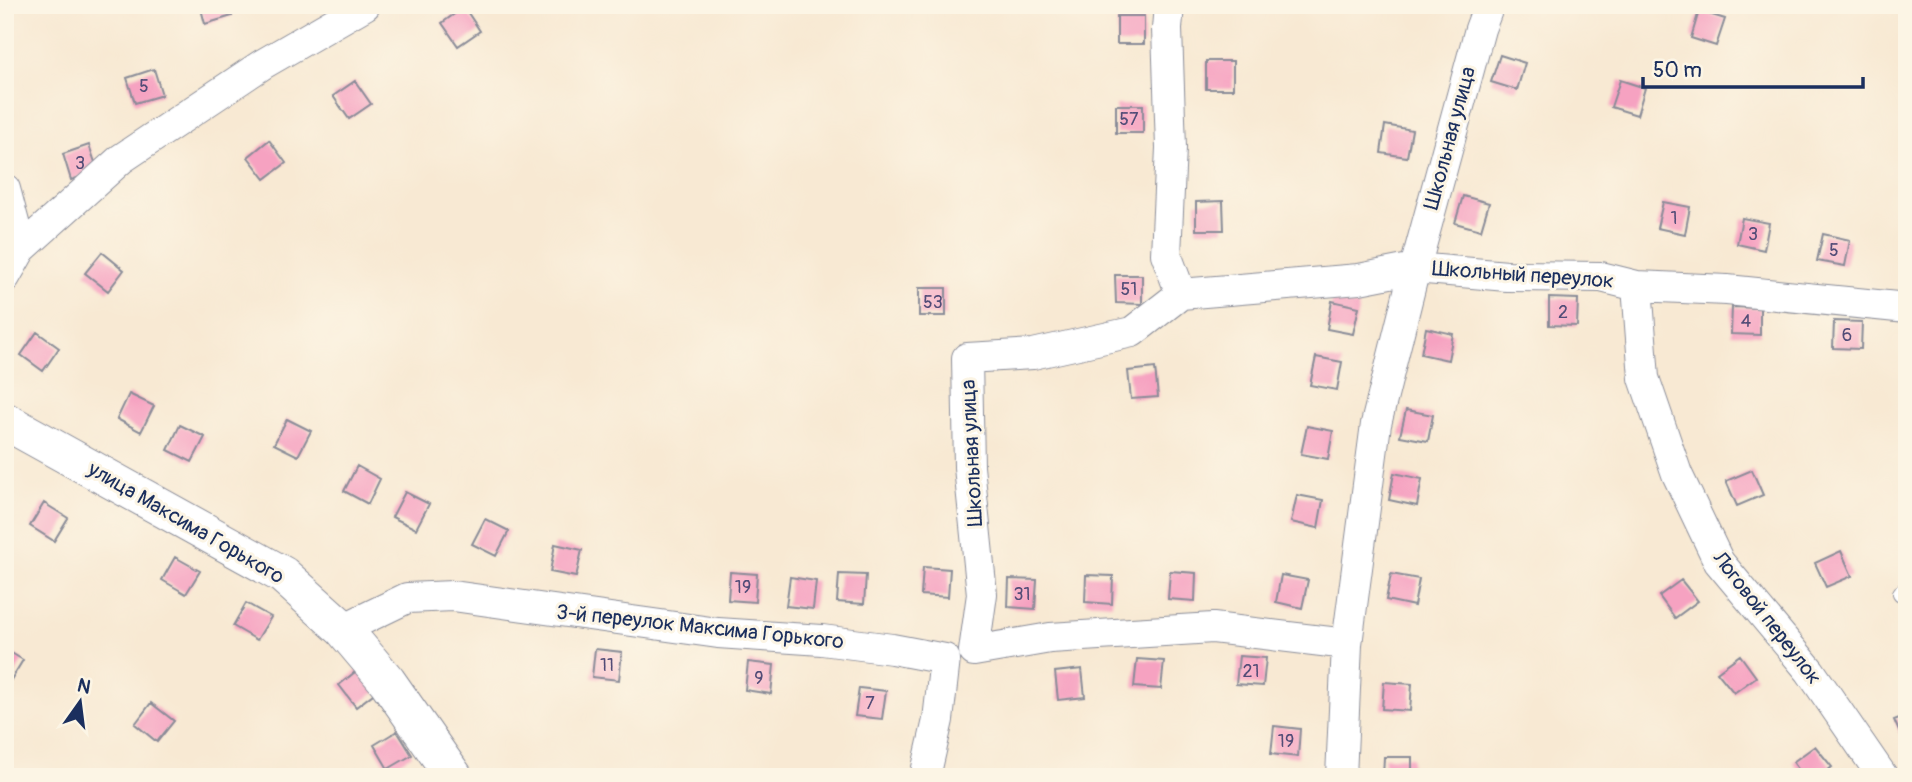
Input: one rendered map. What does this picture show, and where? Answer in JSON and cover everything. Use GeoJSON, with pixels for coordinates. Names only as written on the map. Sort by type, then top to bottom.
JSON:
{"type":"FeatureCollection","features":[{"type":"Feature","properties":{"kind":"street"},"geometry":{"type":"LineString","coordinates":[[5,277],[21,249],[121,159],[263,64],[365,5]]}},
{"type":"Feature","properties":{"kind":"street"},"geometry":{"type":"LineString","coordinates":[[1169,5],[1167,29],[1171,148],[1166,254],[1181,293]]}},
{"type":"Feature","properties":{"kind":"street","name":"Школьная улица"},"geometry":{"type":"LineString","coordinates":[[1341,777],[1347,644],[1376,424],[1415,268],[1480,29],[1489,5]]}},
{"type":"Feature","properties":{"kind":"street"},"geometry":{"type":"LineString","coordinates":[[5,189],[21,249]]}},
{"type":"Feature","properties":{"kind":"street","name":"Школьный переулок"},"geometry":{"type":"LineString","coordinates":[[1181,293],[1359,279],[1415,268],[1507,276],[1601,277],[1637,286],[1727,290],[1907,308]]}},
{"type":"Feature","properties":{"kind":"street","name":"Логовой переулок"},"geometry":{"type":"LineString","coordinates":[[1637,286],[1644,378],[1677,474],[1719,562],[1810,671],[1883,777]]}},
{"type":"Feature","properties":{"kind":"street","name":"Школьная улица"},"geometry":{"type":"LineString","coordinates":[[974,651],[982,594],[969,467],[967,358],[1033,354],[1132,332],[1181,293]]}},
{"type":"Feature","properties":{"kind":"street","name":"улица Максима Горького"},"geometry":{"type":"LineString","coordinates":[[5,421],[283,575],[343,629],[387,681],[454,777]]}},
{"type":"Feature","properties":{"kind":"street","name":"3-й переулок Максима Горького"},"geometry":{"type":"LineString","coordinates":[[343,629],[407,598],[453,596],[718,633],[822,640],[944,659]]}},
{"type":"Feature","properties":{"kind":"street"},"geometry":{"type":"LineString","coordinates":[[925,777],[938,720],[944,659],[1049,638],[1213,628],[1347,644]]}},
{"type":"Feature","properties":{"kind":"building"},"geometry":{"type":"Polygon","coordinates":[[[200,5],[229,5],[232,16],[205,24],[200,5]]]}},
{"type":"Feature","properties":{"kind":"building"},"geometry":{"type":"Polygon","coordinates":[[[464,7],[480,31],[458,46],[442,23],[464,7]]]}},
{"type":"Feature","properties":{"kind":"building"},"geometry":{"type":"Polygon","coordinates":[[[1699,11],[1725,19],[1716,46],[1691,38],[1699,11]]]}},
{"type":"Feature","properties":{"kind":"building"},"geometry":{"type":"Polygon","coordinates":[[[1117,16],[1144,16],[1144,44],[1117,44],[1117,16]]]}},
{"type":"Feature","properties":{"kind":"building"},"geometry":{"type":"Polygon","coordinates":[[[5,47],[11,48],[7,72],[5,72],[5,47]]]}},
{"type":"Feature","properties":{"kind":"building"},"geometry":{"type":"Polygon","coordinates":[[[1500,55],[1525,63],[1517,90],[1491,82],[1500,55]]]}},
{"type":"Feature","properties":{"kind":"building"},"geometry":{"type":"Polygon","coordinates":[[[1206,61],[1233,61],[1233,89],[1206,89],[1206,61]]]}},
{"type":"Feature","properties":{"kind":"building"},"geometry":{"type":"Polygon","coordinates":[[[154,69],[162,95],[135,103],[127,78],[154,69]]]}},
{"type":"Feature","properties":{"kind":"building"},"geometry":{"type":"Polygon","coordinates":[[[1620,80],[1645,88],[1637,115],[1611,107],[1620,80]]]}},
{"type":"Feature","properties":{"kind":"building"},"geometry":{"type":"Polygon","coordinates":[[[355,81],[371,104],[349,119],[333,96],[355,81]]]}},
{"type":"Feature","properties":{"kind":"building"},"geometry":{"type":"Polygon","coordinates":[[[1116,105],[1143,105],[1143,133],[1116,133],[1116,105]]]}},
{"type":"Feature","properties":{"kind":"building"},"geometry":{"type":"Polygon","coordinates":[[[1385,125],[1412,130],[1407,157],[1381,153],[1385,125]]]}},
{"type":"Feature","properties":{"kind":"building"},"geometry":{"type":"Polygon","coordinates":[[[269,140],[286,163],[265,179],[248,157],[269,140]]]}},
{"type":"Feature","properties":{"kind":"building"},"geometry":{"type":"Polygon","coordinates":[[[89,145],[98,171],[71,180],[63,154],[89,145]]]}},
{"type":"Feature","properties":{"kind":"building"},"geometry":{"type":"Polygon","coordinates":[[[1463,196],[1489,203],[1481,230],[1455,223],[1463,196]]]}},
{"type":"Feature","properties":{"kind":"building"},"geometry":{"type":"Polygon","coordinates":[[[1223,201],[1224,230],[1196,230],[1196,202],[1223,201]]]}},
{"type":"Feature","properties":{"kind":"building"},"geometry":{"type":"Polygon","coordinates":[[[1663,202],[1690,207],[1685,234],[1657,228],[1663,202]]]}},
{"type":"Feature","properties":{"kind":"building"},"geometry":{"type":"Polygon","coordinates":[[[1742,218],[1769,223],[1764,250],[1737,244],[1742,218]]]}},
{"type":"Feature","properties":{"kind":"building"},"geometry":{"type":"Polygon","coordinates":[[[1904,232],[1907,233],[1907,261],[1899,259],[1904,232]]]}},
{"type":"Feature","properties":{"kind":"building"},"geometry":{"type":"Polygon","coordinates":[[[1823,234],[1850,240],[1845,266],[1817,261],[1823,234]]]}},
{"type":"Feature","properties":{"kind":"building"},"geometry":{"type":"Polygon","coordinates":[[[102,252],[124,270],[108,291],[85,273],[102,252]]]}},
{"type":"Feature","properties":{"kind":"building"},"geometry":{"type":"Polygon","coordinates":[[[1115,275],[1142,275],[1142,304],[1116,303],[1115,275]]]}},
{"type":"Feature","properties":{"kind":"building"},"geometry":{"type":"Polygon","coordinates":[[[919,288],[946,288],[946,316],[919,316],[919,288]]]}},
{"type":"Feature","properties":{"kind":"building"},"geometry":{"type":"Polygon","coordinates":[[[1549,298],[1578,299],[1577,326],[1549,325],[1549,298]]]}},
{"type":"Feature","properties":{"kind":"building"},"geometry":{"type":"Polygon","coordinates":[[[1332,301],[1359,307],[1353,334],[1327,329],[1332,301]]]}},
{"type":"Feature","properties":{"kind":"building"},"geometry":{"type":"Polygon","coordinates":[[[1732,307],[1760,308],[1760,335],[1731,334],[1732,307]]]}},
{"type":"Feature","properties":{"kind":"building"},"geometry":{"type":"Polygon","coordinates":[[[1834,321],[1862,322],[1861,349],[1833,348],[1834,321]]]}},
{"type":"Feature","properties":{"kind":"building"},"geometry":{"type":"Polygon","coordinates":[[[1426,328],[1453,334],[1448,360],[1421,354],[1426,328]]]}},
{"type":"Feature","properties":{"kind":"building"},"geometry":{"type":"Polygon","coordinates":[[[37,332],[59,348],[43,371],[21,355],[37,332]]]}},
{"type":"Feature","properties":{"kind":"building"},"geometry":{"type":"Polygon","coordinates":[[[1316,357],[1342,362],[1337,390],[1310,385],[1316,357]]]}},
{"type":"Feature","properties":{"kind":"building"},"geometry":{"type":"Polygon","coordinates":[[[1155,368],[1158,397],[1131,399],[1128,371],[1155,368]]]}},
{"type":"Feature","properties":{"kind":"building"},"geometry":{"type":"Polygon","coordinates":[[[129,394],[154,406],[141,432],[117,419],[129,394]]]}},
{"type":"Feature","properties":{"kind":"building"},"geometry":{"type":"Polygon","coordinates":[[[1406,410],[1433,415],[1428,441],[1400,436],[1406,410]]]}},
{"type":"Feature","properties":{"kind":"building"},"geometry":{"type":"Polygon","coordinates":[[[287,419],[311,431],[298,456],[274,444],[287,419]]]}},
{"type":"Feature","properties":{"kind":"building"},"geometry":{"type":"Polygon","coordinates":[[[180,425],[205,437],[192,462],[168,450],[180,425]]]}},
{"type":"Feature","properties":{"kind":"building"},"geometry":{"type":"Polygon","coordinates":[[[1307,426],[1333,431],[1328,459],[1301,454],[1307,426]]]}},
{"type":"Feature","properties":{"kind":"building"},"geometry":{"type":"Polygon","coordinates":[[[357,466],[380,479],[368,504],[344,491],[357,466]]]}},
{"type":"Feature","properties":{"kind":"building"},"geometry":{"type":"Polygon","coordinates":[[[1752,470],[1763,495],[1737,506],[1726,481],[1752,470]]]}},
{"type":"Feature","properties":{"kind":"building"},"geometry":{"type":"Polygon","coordinates":[[[1394,473],[1422,479],[1417,506],[1389,500],[1394,473]]]}},
{"type":"Feature","properties":{"kind":"building"},"geometry":{"type":"Polygon","coordinates":[[[405,492],[429,504],[416,529],[392,517],[405,492]]]}},
{"type":"Feature","properties":{"kind":"building"},"geometry":{"type":"Polygon","coordinates":[[[1297,495],[1323,500],[1318,528],[1291,522],[1297,495]]]}},
{"type":"Feature","properties":{"kind":"building"},"geometry":{"type":"Polygon","coordinates":[[[44,503],[68,518],[54,541],[30,526],[44,503]]]}},
{"type":"Feature","properties":{"kind":"building"},"geometry":{"type":"Polygon","coordinates":[[[485,519],[509,531],[496,556],[472,544],[485,519]]]}},
{"type":"Feature","properties":{"kind":"building"},"geometry":{"type":"Polygon","coordinates":[[[555,544],[582,550],[576,577],[550,572],[555,544]]]}},
{"type":"Feature","properties":{"kind":"building"},"geometry":{"type":"Polygon","coordinates":[[[1841,551],[1852,576],[1826,587],[1815,563],[1841,551]]]}},
{"type":"Feature","properties":{"kind":"building"},"geometry":{"type":"Polygon","coordinates":[[[175,557],[200,571],[186,594],[162,580],[175,557]]]}},
{"type":"Feature","properties":{"kind":"building"},"geometry":{"type":"Polygon","coordinates":[[[923,567],[950,569],[948,597],[921,595],[923,567]]]}},
{"type":"Feature","properties":{"kind":"building"},"geometry":{"type":"Polygon","coordinates":[[[1170,571],[1196,573],[1195,601],[1168,599],[1170,571]]]}},
{"type":"Feature","properties":{"kind":"building"},"geometry":{"type":"Polygon","coordinates":[[[730,572],[757,574],[755,602],[728,600],[730,572]]]}},
{"type":"Feature","properties":{"kind":"building"},"geometry":{"type":"Polygon","coordinates":[[[839,574],[866,575],[864,604],[837,602],[839,574]]]}},
{"type":"Feature","properties":{"kind":"building"},"geometry":{"type":"Polygon","coordinates":[[[1391,574],[1419,579],[1414,606],[1386,600],[1391,574]]]}},
{"type":"Feature","properties":{"kind":"building"},"geometry":{"type":"Polygon","coordinates":[[[1086,575],[1113,576],[1112,604],[1085,602],[1086,575]]]}},
{"type":"Feature","properties":{"kind":"building"},"geometry":{"type":"Polygon","coordinates":[[[1281,575],[1308,580],[1302,608],[1276,602],[1281,575]]]}},
{"type":"Feature","properties":{"kind":"building"},"geometry":{"type":"Polygon","coordinates":[[[790,577],[816,581],[813,609],[786,606],[790,577]]]}},
{"type":"Feature","properties":{"kind":"building"},"geometry":{"type":"Polygon","coordinates":[[[1009,579],[1037,580],[1035,609],[1008,607],[1009,579]]]}},
{"type":"Feature","properties":{"kind":"building"},"geometry":{"type":"Polygon","coordinates":[[[1681,580],[1698,601],[1675,618],[1659,596],[1681,580]]]}},
{"type":"Feature","properties":{"kind":"building"},"geometry":{"type":"Polygon","coordinates":[[[246,603],[271,617],[257,640],[233,626],[246,603]]]}},
{"type":"Feature","properties":{"kind":"building"},"geometry":{"type":"Polygon","coordinates":[[[5,649],[23,660],[9,683],[5,681],[5,649]]]}},
{"type":"Feature","properties":{"kind":"building"},"geometry":{"type":"Polygon","coordinates":[[[595,649],[622,652],[619,680],[592,677],[595,649]]]}},
{"type":"Feature","properties":{"kind":"building"},"geometry":{"type":"Polygon","coordinates":[[[1740,655],[1756,677],[1734,693],[1717,672],[1740,655]]]}},
{"type":"Feature","properties":{"kind":"building"},"geometry":{"type":"Polygon","coordinates":[[[1239,656],[1266,658],[1263,686],[1236,684],[1239,656]]]}},
{"type":"Feature","properties":{"kind":"building"},"geometry":{"type":"Polygon","coordinates":[[[1137,659],[1164,661],[1161,689],[1134,687],[1137,659]]]}},
{"type":"Feature","properties":{"kind":"building"},"geometry":{"type":"Polygon","coordinates":[[[748,662],[774,665],[771,694],[745,690],[748,662]]]}},
{"type":"Feature","properties":{"kind":"building"},"geometry":{"type":"Polygon","coordinates":[[[360,668],[377,691],[356,707],[339,685],[360,668]]]}},
{"type":"Feature","properties":{"kind":"building"},"geometry":{"type":"Polygon","coordinates":[[[1082,669],[1085,697],[1058,700],[1055,672],[1082,669]]]}},
{"type":"Feature","properties":{"kind":"building"},"geometry":{"type":"Polygon","coordinates":[[[1384,682],[1412,684],[1410,711],[1382,709],[1384,682]]]}},
{"type":"Feature","properties":{"kind":"building"},"geometry":{"type":"Polygon","coordinates":[[[859,688],[886,691],[882,719],[855,716],[859,688]]]}},
{"type":"Feature","properties":{"kind":"building"},"geometry":{"type":"Polygon","coordinates":[[[151,703],[174,721],[157,742],[135,724],[151,703]]]}},
{"type":"Feature","properties":{"kind":"building"},"geometry":{"type":"Polygon","coordinates":[[[1907,715],[1907,744],[1905,745],[1894,720],[1907,715]]]}},
{"type":"Feature","properties":{"kind":"building"},"geometry":{"type":"Polygon","coordinates":[[[1274,726],[1300,729],[1298,757],[1271,754],[1274,726]]]}},
{"type":"Feature","properties":{"kind":"building"},"geometry":{"type":"Polygon","coordinates":[[[397,731],[412,755],[388,769],[374,745],[397,731]]]}},
{"type":"Feature","properties":{"kind":"building"},"geometry":{"type":"Polygon","coordinates":[[[1815,746],[1832,767],[1819,777],[1804,777],[1793,762],[1815,746]]]}},
{"type":"Feature","properties":{"kind":"building"},"geometry":{"type":"Polygon","coordinates":[[[1384,757],[1412,757],[1412,777],[1383,777],[1384,757]]]}}]}
